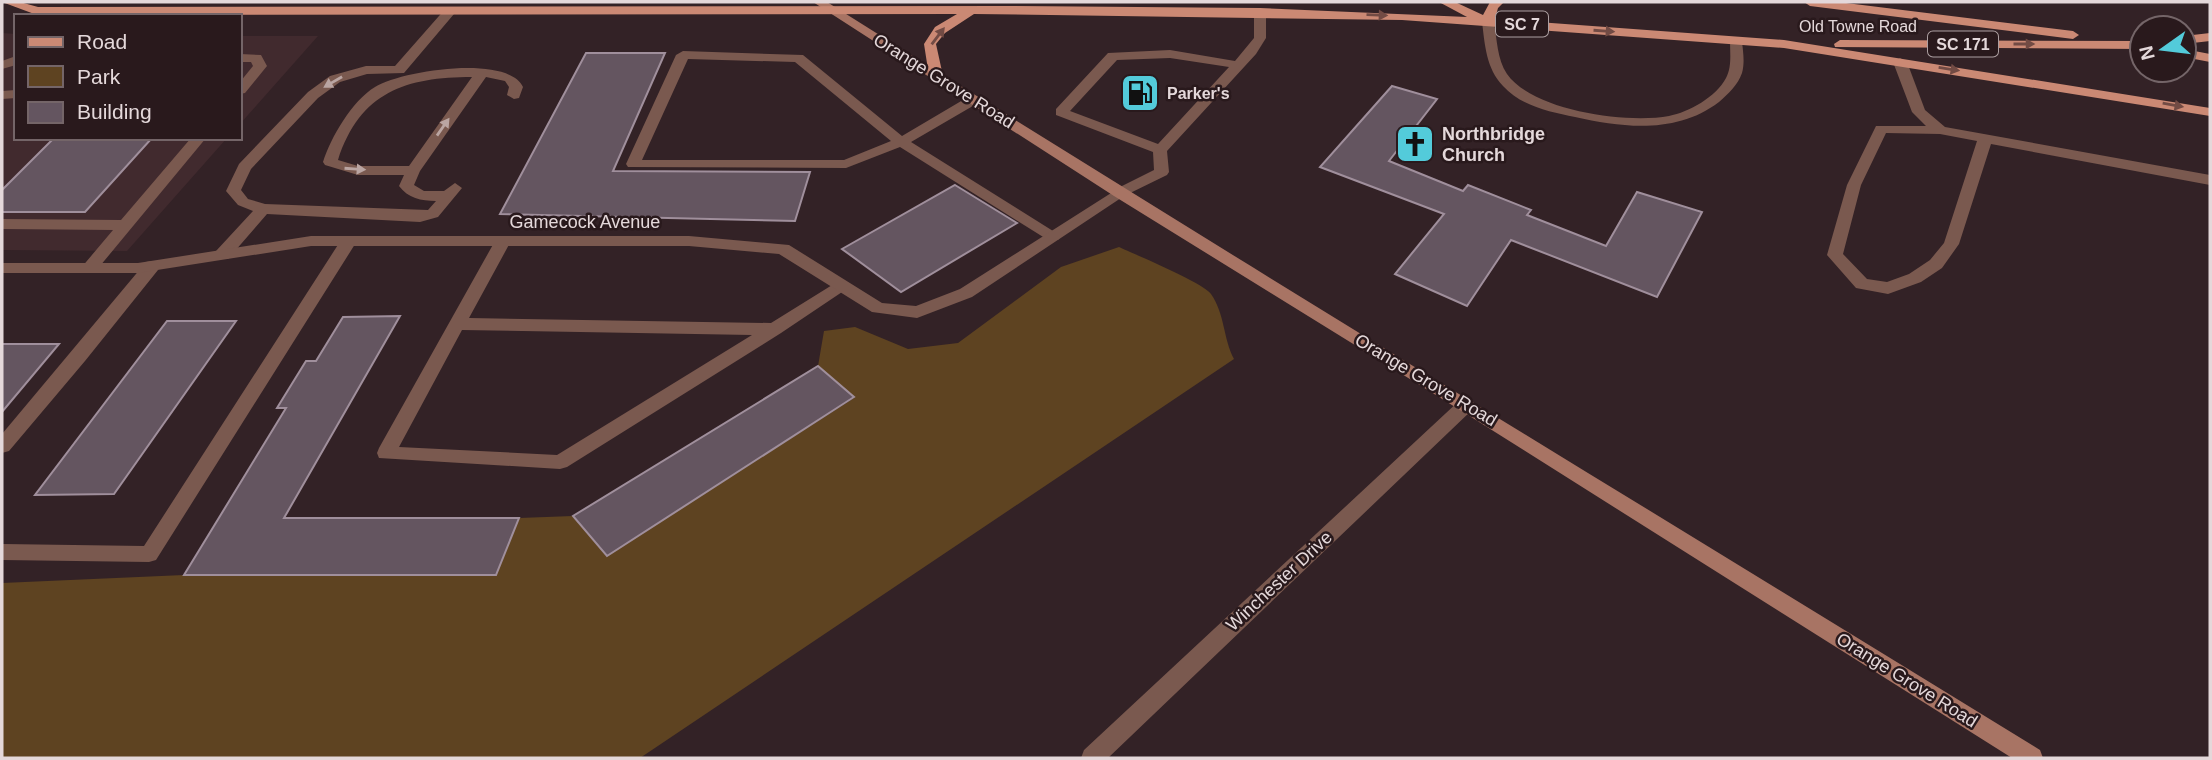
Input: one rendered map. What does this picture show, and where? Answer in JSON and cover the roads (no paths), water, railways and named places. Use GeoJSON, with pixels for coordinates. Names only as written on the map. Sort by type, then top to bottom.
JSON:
{"type":"FeatureCollection","features":[{"type":"Feature","properties":{"kind":"main road","name":"SC 7"},"geometry":{"type":"LineString","coordinates":[[8,2],[37,11],[1260,12],[1488,22],[1784,44],[2210,111]]}},
{"type":"Feature","properties":{"kind":"main road"},"geometry":{"type":"LineString","coordinates":[[1260,12],[1349,2]]}},
{"type":"Feature","properties":{"kind":"main road"},"geometry":{"type":"LineString","coordinates":[[1445,2],[1488,22],[1492,6],[1498,2]]}},
{"type":"Feature","properties":{"kind":"main road"},"geometry":{"type":"LineString","coordinates":[[1810,2],[2128,43]]}},
{"type":"Feature","properties":{"kind":"main road"},"geometry":{"type":"LineString","coordinates":[[936,76],[930,44],[940,30],[972,10]]}},
{"type":"Feature","properties":{"kind":"main road","name":"Old Towne Road"},"geometry":{"type":"LineString","coordinates":[[1784,44],[2128,45]]}},
{"type":"Feature","properties":{"kind":"street","name":"Orange Grove Road"},"geometry":{"type":"LineString","coordinates":[[819,2],[1119,193],[1466,405],[2032,758]]}},
{"type":"Feature","properties":{"kind":"street"},"geometry":{"type":"LineString","coordinates":[[413,170],[337,168],[330,162],[336,143],[378,91],[401,75],[450,11]]}},
{"type":"Feature","properties":{"kind":"street"},"geometry":{"type":"LineString","coordinates":[[1238,65],[1170,54],[1112,56],[1061,112],[1160,149],[1238,65],[1260,38],[1260,12]]}},
{"type":"Feature","properties":{"kind":"street"},"geometry":{"type":"LineString","coordinates":[[1488,22],[1501,74],[1522,95],[1543,106],[1622,123],[1666,121],[1702,109],[1728,86],[1734,75],[1737,68],[1736,41]]}},
{"type":"Feature","properties":{"kind":"street"},"geometry":{"type":"LineString","coordinates":[[973,100],[901,142],[846,164],[633,164],[683,55],[798,58],[901,142],[1054,236]]}},
{"type":"Feature","properties":{"kind":"street"},"geometry":{"type":"LineString","coordinates":[[242,58],[256,58],[260,66],[242,88]]}},
{"type":"Feature","properties":{"kind":"street"},"geometry":{"type":"LineString","coordinates":[[1900,62],[1919,112],[1940,130]]}},
{"type":"Feature","properties":{"kind":"street"},"geometry":{"type":"LineString","coordinates":[[481,74],[413,170],[406,186],[412,193],[452,192],[433,214],[420,217],[263,209],[243,202],[233,191],[244,167],[313,96],[335,79],[354,73],[481,74],[505,76],[513,79],[516,87],[514,95]]}},
{"type":"Feature","properties":{"kind":"street"},"geometry":{"type":"LineString","coordinates":[[1985,139],[1951,244],[1936,264],[1915,278],[1888,288],[1862,284],[1835,255],[1854,186],[1881,129],[1940,130],[2210,180]]}},
{"type":"Feature","properties":{"kind":"street"},"geometry":{"type":"LineString","coordinates":[[89,268],[197,140]]}},
{"type":"Feature","properties":{"kind":"street","name":"Gamecock Avenue"},"geometry":{"type":"LineString","coordinates":[[2,268],[152,266],[311,241],[689,241],[783,249],[878,308],[918,312],[966,293],[1119,193],[1162,172],[1160,149]]}},
{"type":"Feature","properties":{"kind":"street"},"geometry":{"type":"LineString","coordinates":[[222,255],[263,209]]}},
{"type":"Feature","properties":{"kind":"street"},"geometry":{"type":"LineString","coordinates":[[2,224],[126,225]]}},
{"type":"Feature","properties":{"kind":"street"},"geometry":{"type":"LineString","coordinates":[[3,552],[149,554],[349,241]]}},
{"type":"Feature","properties":{"kind":"street"},"geometry":{"type":"LineString","coordinates":[[503,241],[386,453],[560,462],[843,286]]}},
{"type":"Feature","properties":{"kind":"street"},"geometry":{"type":"LineString","coordinates":[[2,446],[79,357],[152,266]]}},
{"type":"Feature","properties":{"kind":"street"},"geometry":{"type":"LineString","coordinates":[[457,324],[775,329]]}},
{"type":"Feature","properties":{"kind":"street","name":"Winchester Drive"},"geometry":{"type":"LineString","coordinates":[[1091,758],[1466,405]]}},
{"type":"Feature","properties":{"kind":"place","name":"Parker's"},"geometry":{"type":"Point","coordinates":[1140,93]}},
{"type":"Feature","properties":{"kind":"place","name":"Northbridge Church"},"geometry":{"type":"Point","coordinates":[1415,144]}}]}
